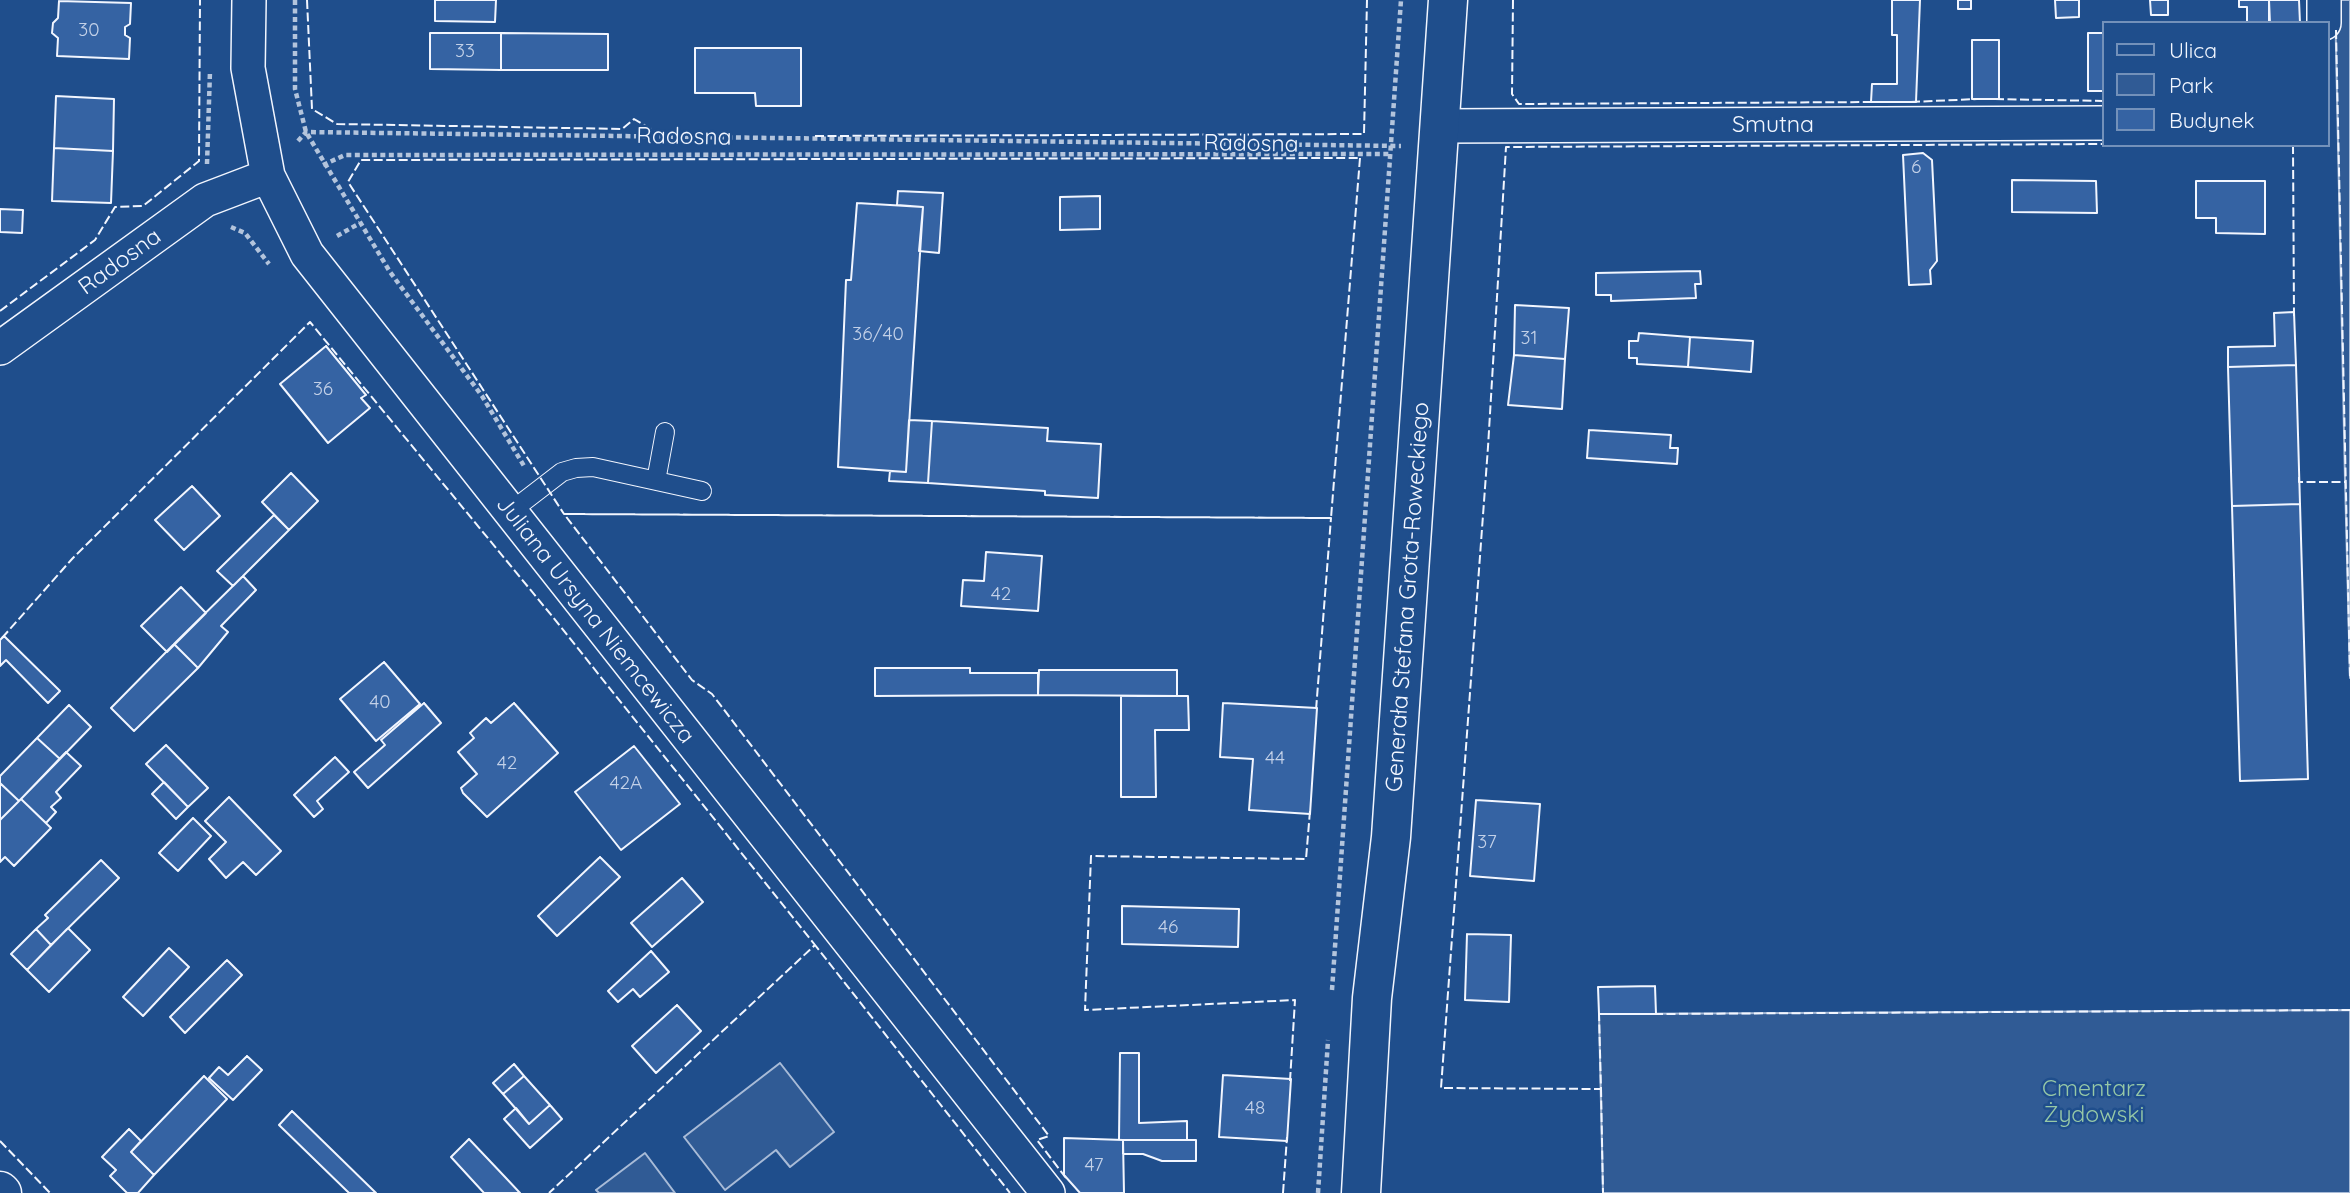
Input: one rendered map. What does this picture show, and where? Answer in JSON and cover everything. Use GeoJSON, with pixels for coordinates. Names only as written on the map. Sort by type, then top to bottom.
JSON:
{"type":"FeatureCollection","features":[{"type":"Feature","properties":{"kind":"street","name":"Juliana Ursyna Niemcewicza"},"geometry":{"type":"LineString","coordinates":[[249,0],[248,68],[268,176],[307,254],[1048,1193]]}},
{"type":"Feature","properties":{"kind":"street","name":"Generała Stefana Grota-Roweckiego"},"geometry":{"type":"LineString","coordinates":[[1361,1193],[1366,1072],[1391,837],[1441,136],[1448,0]]}},
{"type":"Feature","properties":{"kind":"street"},"geometry":{"type":"LineString","coordinates":[[2324,0],[2324,21]]}},
{"type":"Feature","properties":{"kind":"street","name":"Smutna"},"geometry":{"type":"LineString","coordinates":[[1441,136],[2102,123]]}},
{"type":"Feature","properties":{"kind":"street","name":"Radosna"},"geometry":{"type":"LineString","coordinates":[[0,348],[205,200],[268,176]]}},
{"type":"Feature","properties":{"kind":"lane"},"geometry":{"type":"LineString","coordinates":[[656,481],[665,432]]}},
{"type":"Feature","properties":{"kind":"lane"},"geometry":{"type":"LineString","coordinates":[[510,512],[562,472],[576,467],[593,467],[702,491]]}},
{"type":"Feature","properties":{"kind":"path"},"geometry":{"type":"LineString","coordinates":[[295,0],[295,89],[306,132],[323,165],[390,272],[482,396],[538,489]]}},
{"type":"Feature","properties":{"kind":"path"},"geometry":{"type":"LineString","coordinates":[[1331,1000],[1401,0]]}},
{"type":"Feature","properties":{"kind":"path"},"geometry":{"type":"LineString","coordinates":[[268,176],[306,132]]}},
{"type":"Feature","properties":{"kind":"path","name":"Radosna"},"geometry":{"type":"LineString","coordinates":[[306,132],[1390,146],[1441,136]]}},
{"type":"Feature","properties":{"kind":"path"},"geometry":{"type":"LineString","coordinates":[[323,165],[345,155],[1390,154]]}},
{"type":"Feature","properties":{"kind":"path"},"geometry":{"type":"LineString","coordinates":[[1318,1193],[1329,1028]]}},
{"type":"Feature","properties":{"kind":"green space"},"geometry":{"type":"Polygon","coordinates":[[[2335,0],[2350,0],[2350,678],[2345,480],[2335,0]]]}},
{"type":"Feature","properties":{"kind":"green space","name":"Cmentarz Żydowski"},"geometry":{"type":"Polygon","coordinates":[[[2350,1010],[2350,1193],[1603,1193],[1599,1014],[2350,1010]]]}},
{"type":"Feature","properties":{"kind":"green space"},"geometry":{"type":"Polygon","coordinates":[[[780,1063],[834,1132],[790,1167],[776,1150],[725,1190],[684,1137],[780,1063]]]}},
{"type":"Feature","properties":{"kind":"green space"},"geometry":{"type":"Polygon","coordinates":[[[645,1153],[675,1193],[599,1193],[596,1190],[645,1153]]]}},
{"type":"Feature","properties":{"kind":"building"},"geometry":{"type":"Polygon","coordinates":[[[435,0],[496,0],[495,22],[435,21],[435,0]]]}},
{"type":"Feature","properties":{"kind":"building"},"geometry":{"type":"Polygon","coordinates":[[[1892,0],[1920,0],[1916,102],[1871,102],[1872,84],[1897,84],[1897,35],[1892,35],[1892,0]]]}},
{"type":"Feature","properties":{"kind":"building"},"geometry":{"type":"Polygon","coordinates":[[[1958,0],[1971,0],[1971,9],[1958,9],[1958,0]]]}},
{"type":"Feature","properties":{"kind":"building"},"geometry":{"type":"Polygon","coordinates":[[[2055,0],[2079,0],[2079,17],[2056,18],[2055,0]]]}},
{"type":"Feature","properties":{"kind":"building"},"geometry":{"type":"Polygon","coordinates":[[[2150,0],[2168,0],[2168,15],[2151,15],[2150,0]]]}},
{"type":"Feature","properties":{"kind":"building"},"geometry":{"type":"Polygon","coordinates":[[[2239,0],[2269,0],[2269,21],[2247,21],[2247,7],[2239,7],[2239,0]]]}},
{"type":"Feature","properties":{"kind":"building"},"geometry":{"type":"Polygon","coordinates":[[[2269,0],[2299,0],[2300,21],[2270,21],[2269,0]]]}},
{"type":"Feature","properties":{"kind":"building"},"geometry":{"type":"Polygon","coordinates":[[[59,1],[131,3],[130,24],[125,27],[125,35],[130,38],[129,59],[57,56],[58,38],[52,33],[53,23],[58,18],[59,1]]]}},
{"type":"Feature","properties":{"kind":"building"},"geometry":{"type":"Polygon","coordinates":[[[430,33],[501,33],[501,70],[430,69],[430,33]]]}},
{"type":"Feature","properties":{"kind":"building"},"geometry":{"type":"Polygon","coordinates":[[[501,33],[608,34],[608,70],[501,70],[501,33]]]}},
{"type":"Feature","properties":{"kind":"building"},"geometry":{"type":"Polygon","coordinates":[[[2088,33],[2102,33],[2102,91],[2088,91],[2088,33]]]}},
{"type":"Feature","properties":{"kind":"building"},"geometry":{"type":"Polygon","coordinates":[[[1972,40],[1999,40],[1999,99],[1972,99],[1972,40]]]}},
{"type":"Feature","properties":{"kind":"building"},"geometry":{"type":"Polygon","coordinates":[[[695,48],[801,48],[801,106],[756,106],[755,93],[695,93],[695,48]]]}},
{"type":"Feature","properties":{"kind":"building"},"geometry":{"type":"Polygon","coordinates":[[[56,96],[114,99],[113,151],[54,148],[56,96]]]}},
{"type":"Feature","properties":{"kind":"building"},"geometry":{"type":"Polygon","coordinates":[[[54,148],[113,151],[111,203],[52,201],[54,148]]]}},
{"type":"Feature","properties":{"kind":"building"},"geometry":{"type":"Polygon","coordinates":[[[1923,153],[1932,160],[1937,261],[1930,270],[1931,284],[1909,285],[1903,155],[1923,153]]]}},
{"type":"Feature","properties":{"kind":"building"},"geometry":{"type":"Polygon","coordinates":[[[2012,180],[2096,181],[2097,213],[2012,212],[2012,180]]]}},
{"type":"Feature","properties":{"kind":"building"},"geometry":{"type":"Polygon","coordinates":[[[2196,181],[2265,181],[2265,234],[2216,233],[2216,218],[2196,218],[2196,181]]]}},
{"type":"Feature","properties":{"kind":"building"},"geometry":{"type":"Polygon","coordinates":[[[898,191],[943,193],[939,253],[919,251],[923,207],[897,205],[898,191]]]}},
{"type":"Feature","properties":{"kind":"building"},"geometry":{"type":"Polygon","coordinates":[[[1100,196],[1100,229],[1060,230],[1060,197],[1100,196]]]}},
{"type":"Feature","properties":{"kind":"building"},"geometry":{"type":"Polygon","coordinates":[[[857,203],[923,207],[906,472],[838,467],[846,280],[851,280],[857,203]]]}},
{"type":"Feature","properties":{"kind":"building"},"geometry":{"type":"Polygon","coordinates":[[[0,209],[23,210],[22,233],[0,232],[0,209]]]}},
{"type":"Feature","properties":{"kind":"building"},"geometry":{"type":"Polygon","coordinates":[[[1700,271],[1701,284],[1695,284],[1696,298],[1611,301],[1611,295],[1596,295],[1596,273],[1700,271]]]}},
{"type":"Feature","properties":{"kind":"building"},"geometry":{"type":"Polygon","coordinates":[[[1515,305],[1569,308],[1565,359],[1514,355],[1515,305]]]}},
{"type":"Feature","properties":{"kind":"building"},"geometry":{"type":"Polygon","coordinates":[[[2294,312],[2296,365],[2228,367],[2228,347],[2275,346],[2274,313],[2294,312]]]}},
{"type":"Feature","properties":{"kind":"building"},"geometry":{"type":"Polygon","coordinates":[[[1639,333],[1690,337],[1688,367],[1637,364],[1637,358],[1629,358],[1629,341],[1638,341],[1639,333]]]}},
{"type":"Feature","properties":{"kind":"building"},"geometry":{"type":"Polygon","coordinates":[[[1690,337],[1753,341],[1751,372],[1688,367],[1690,337]]]}},
{"type":"Feature","properties":{"kind":"building"},"geometry":{"type":"Polygon","coordinates":[[[326,346],[366,395],[361,398],[370,408],[328,443],[280,384],[326,346]]]}},
{"type":"Feature","properties":{"kind":"building"},"geometry":{"type":"Polygon","coordinates":[[[1514,355],[1565,359],[1562,409],[1508,405],[1514,355]]]}},
{"type":"Feature","properties":{"kind":"building"},"geometry":{"type":"Polygon","coordinates":[[[2296,365],[2300,504],[2232,506],[2228,367],[2296,365]]]}},
{"type":"Feature","properties":{"kind":"building"},"geometry":{"type":"Polygon","coordinates":[[[909,420],[932,421],[928,483],[889,481],[890,471],[906,472],[909,420]]]}},
{"type":"Feature","properties":{"kind":"building"},"geometry":{"type":"Polygon","coordinates":[[[932,421],[1048,428],[1047,441],[1101,444],[1098,498],[1045,495],[1045,491],[928,483],[932,421]]]}},
{"type":"Feature","properties":{"kind":"building"},"geometry":{"type":"Polygon","coordinates":[[[1589,430],[1671,435],[1670,448],[1678,448],[1677,464],[1587,458],[1589,430]]]}},
{"type":"Feature","properties":{"kind":"building"},"geometry":{"type":"Polygon","coordinates":[[[291,473],[318,501],[289,530],[262,502],[291,473]]]}},
{"type":"Feature","properties":{"kind":"building"},"geometry":{"type":"Polygon","coordinates":[[[192,486],[220,516],[184,550],[155,520],[192,486]]]}},
{"type":"Feature","properties":{"kind":"building"},"geometry":{"type":"Polygon","coordinates":[[[2300,504],[2308,779],[2240,781],[2232,506],[2300,504]]]}},
{"type":"Feature","properties":{"kind":"building"},"geometry":{"type":"Polygon","coordinates":[[[274,515],[289,530],[233,586],[217,571],[274,515]]]}},
{"type":"Feature","properties":{"kind":"building"},"geometry":{"type":"Polygon","coordinates":[[[986,552],[1042,556],[1038,611],[961,606],[963,580],[984,581],[986,552]]]}},
{"type":"Feature","properties":{"kind":"building"},"geometry":{"type":"Polygon","coordinates":[[[243,576],[256,590],[221,626],[228,632],[198,668],[174,644],[243,576]]]}},
{"type":"Feature","properties":{"kind":"building"},"geometry":{"type":"Polygon","coordinates":[[[181,587],[206,613],[167,652],[141,626],[181,587]]]}},
{"type":"Feature","properties":{"kind":"building"},"geometry":{"type":"Polygon","coordinates":[[[4,636],[60,691],[48,703],[6,660],[0,666],[0,640],[4,636]]]}},
{"type":"Feature","properties":{"kind":"building"},"geometry":{"type":"Polygon","coordinates":[[[174,644],[198,668],[134,731],[111,708],[174,644]]]}},
{"type":"Feature","properties":{"kind":"building"},"geometry":{"type":"Polygon","coordinates":[[[384,662],[420,704],[376,741],[340,699],[384,662]]]}},
{"type":"Feature","properties":{"kind":"building"},"geometry":{"type":"Polygon","coordinates":[[[875,668],[970,668],[970,673],[1038,673],[1038,695],[875,696],[875,668]]]}},
{"type":"Feature","properties":{"kind":"building"},"geometry":{"type":"Polygon","coordinates":[[[1039,670],[1177,670],[1177,696],[1038,695],[1039,670]]]}},
{"type":"Feature","properties":{"kind":"building"},"geometry":{"type":"Polygon","coordinates":[[[1121,696],[1188,696],[1189,730],[1155,730],[1156,797],[1121,797],[1121,696]]]}},
{"type":"Feature","properties":{"kind":"building"},"geometry":{"type":"Polygon","coordinates":[[[424,703],[441,723],[368,788],[354,772],[385,745],[381,740],[424,703]]]}},
{"type":"Feature","properties":{"kind":"building"},"geometry":{"type":"Polygon","coordinates":[[[514,703],[558,753],[487,817],[463,793],[461,788],[477,774],[458,752],[474,738],[470,733],[486,718],[491,723],[514,703]]]}},
{"type":"Feature","properties":{"kind":"building"},"geometry":{"type":"Polygon","coordinates":[[[1223,703],[1317,708],[1310,814],[1249,810],[1253,759],[1220,757],[1223,703]]]}},
{"type":"Feature","properties":{"kind":"building"},"geometry":{"type":"Polygon","coordinates":[[[69,705],[91,727],[60,759],[37,738],[69,705]]]}},
{"type":"Feature","properties":{"kind":"building"},"geometry":{"type":"Polygon","coordinates":[[[37,738],[60,759],[19,801],[0,783],[0,776],[37,738]]]}},
{"type":"Feature","properties":{"kind":"building"},"geometry":{"type":"Polygon","coordinates":[[[166,745],[208,788],[188,807],[146,764],[166,745]]]}},
{"type":"Feature","properties":{"kind":"building"},"geometry":{"type":"Polygon","coordinates":[[[634,746],[680,804],[621,850],[575,792],[634,746]]]}},
{"type":"Feature","properties":{"kind":"building"},"geometry":{"type":"Polygon","coordinates":[[[66,752],[81,766],[56,792],[61,798],[51,807],[56,812],[46,823],[21,799],[66,752]]]}},
{"type":"Feature","properties":{"kind":"building"},"geometry":{"type":"Polygon","coordinates":[[[335,757],[349,772],[317,801],[323,809],[314,817],[294,795],[335,757]]]}},
{"type":"Feature","properties":{"kind":"building"},"geometry":{"type":"Polygon","coordinates":[[[164,782],[188,807],[176,819],[152,794],[164,782]]]}},
{"type":"Feature","properties":{"kind":"building"},"geometry":{"type":"Polygon","coordinates":[[[0,783],[19,801],[0,820],[0,783]]]}},
{"type":"Feature","properties":{"kind":"building"},"geometry":{"type":"Polygon","coordinates":[[[229,797],[281,851],[256,875],[243,862],[226,878],[209,859],[226,842],[205,821],[229,797]]]}},
{"type":"Feature","properties":{"kind":"building"},"geometry":{"type":"Polygon","coordinates":[[[21,799],[51,828],[14,866],[5,857],[0,862],[0,820],[21,799]]]}},
{"type":"Feature","properties":{"kind":"building"},"geometry":{"type":"Polygon","coordinates":[[[1476,800],[1540,804],[1534,881],[1470,876],[1476,800]]]}},
{"type":"Feature","properties":{"kind":"building"},"geometry":{"type":"Polygon","coordinates":[[[193,818],[211,836],[178,871],[159,853],[193,818]]]}},
{"type":"Feature","properties":{"kind":"building"},"geometry":{"type":"Polygon","coordinates":[[[600,857],[620,877],[557,936],[538,916],[600,857]]]}},
{"type":"Feature","properties":{"kind":"building"},"geometry":{"type":"Polygon","coordinates":[[[101,860],[119,878],[51,945],[36,929],[48,918],[45,915],[101,860]]]}},
{"type":"Feature","properties":{"kind":"building"},"geometry":{"type":"Polygon","coordinates":[[[682,878],[703,902],[652,947],[631,923],[682,878]]]}},
{"type":"Feature","properties":{"kind":"building"},"geometry":{"type":"Polygon","coordinates":[[[1122,906],[1239,909],[1238,947],[1122,944],[1122,906]]]}},
{"type":"Feature","properties":{"kind":"building"},"geometry":{"type":"Polygon","coordinates":[[[68,928],[90,950],[49,992],[27,970],[68,928]]]}},
{"type":"Feature","properties":{"kind":"building"},"geometry":{"type":"Polygon","coordinates":[[[36,929],[51,945],[27,970],[11,954],[36,929]]]}},
{"type":"Feature","properties":{"kind":"building"},"geometry":{"type":"Polygon","coordinates":[[[1467,934],[1511,935],[1509,1002],[1465,1000],[1467,934]]]}},
{"type":"Feature","properties":{"kind":"building"},"geometry":{"type":"Polygon","coordinates":[[[169,948],[189,967],[143,1016],[123,997],[169,948]]]}},
{"type":"Feature","properties":{"kind":"building"},"geometry":{"type":"Polygon","coordinates":[[[651,951],[669,972],[640,997],[633,989],[618,1002],[608,991],[651,951]]]}},
{"type":"Feature","properties":{"kind":"building"},"geometry":{"type":"Polygon","coordinates":[[[227,960],[242,975],[185,1033],[170,1017],[227,960]]]}},
{"type":"Feature","properties":{"kind":"building"},"geometry":{"type":"Polygon","coordinates":[[[1655,986],[1656,1014],[1599,1014],[1598,987],[1655,986]]]}},
{"type":"Feature","properties":{"kind":"building"},"geometry":{"type":"Polygon","coordinates":[[[677,1005],[701,1031],[656,1073],[632,1046],[677,1005]]]}},
{"type":"Feature","properties":{"kind":"building"},"geometry":{"type":"Polygon","coordinates":[[[1120,1053],[1139,1053],[1139,1123],[1187,1121],[1187,1140],[1119,1140],[1120,1053]]]}},
{"type":"Feature","properties":{"kind":"building"},"geometry":{"type":"Polygon","coordinates":[[[247,1056],[262,1070],[233,1100],[209,1078],[219,1067],[228,1075],[247,1056]]]}},
{"type":"Feature","properties":{"kind":"building"},"geometry":{"type":"Polygon","coordinates":[[[514,1064],[524,1076],[503,1094],[493,1083],[514,1064]]]}},
{"type":"Feature","properties":{"kind":"building"},"geometry":{"type":"Polygon","coordinates":[[[1223,1075],[1291,1079],[1287,1141],[1219,1137],[1223,1075]]]}},
{"type":"Feature","properties":{"kind":"building"},"geometry":{"type":"Polygon","coordinates":[[[204,1076],[227,1099],[154,1175],[131,1152],[204,1076]]]}},
{"type":"Feature","properties":{"kind":"building"},"geometry":{"type":"Polygon","coordinates":[[[524,1076],[550,1105],[529,1124],[503,1094],[524,1076]]]}},
{"type":"Feature","properties":{"kind":"building"},"geometry":{"type":"Polygon","coordinates":[[[550,1105],[562,1119],[530,1148],[504,1119],[516,1108],[529,1124],[550,1105]]]}},
{"type":"Feature","properties":{"kind":"building"},"geometry":{"type":"Polygon","coordinates":[[[292,1111],[376,1193],[349,1193],[279,1125],[292,1111]]]}},
{"type":"Feature","properties":{"kind":"building"},"geometry":{"type":"Polygon","coordinates":[[[129,1129],[141,1141],[131,1152],[154,1175],[138,1193],[127,1193],[110,1176],[116,1170],[102,1157],[129,1129]]]}},
{"type":"Feature","properties":{"kind":"building"},"geometry":{"type":"Polygon","coordinates":[[[1064,1138],[1123,1140],[1124,1193],[1080,1193],[1064,1175],[1064,1138]]]}},
{"type":"Feature","properties":{"kind":"building"},"geometry":{"type":"Polygon","coordinates":[[[469,1139],[520,1193],[484,1193],[451,1157],[469,1139]]]}},
{"type":"Feature","properties":{"kind":"building"},"geometry":{"type":"Polygon","coordinates":[[[1123,1140],[1196,1140],[1196,1161],[1162,1161],[1143,1154],[1123,1154],[1123,1140]]]}},
{"type":"Feature","properties":{"kind":"fence"},"geometry":{"type":"LineString","coordinates":[[0,311],[95,240],[115,207],[143,206],[199,161],[200,0]]}},
{"type":"Feature","properties":{"kind":"fence"},"geometry":{"type":"LineString","coordinates":[[307,0],[312,109],[337,124],[622,129],[634,119],[665,137]]}},
{"type":"Feature","properties":{"kind":"fence"},"geometry":{"type":"LineString","coordinates":[[815,136],[1364,134],[1367,0]]}},
{"type":"Feature","properties":{"kind":"fence"},"geometry":{"type":"LineString","coordinates":[[1513,0],[1512,94],[1519,104],[1876,102]]}},
{"type":"Feature","properties":{"kind":"fence"},"geometry":{"type":"LineString","coordinates":[[2336,30],[2350,678]]}},
{"type":"Feature","properties":{"kind":"fence"},"geometry":{"type":"LineString","coordinates":[[1911,102],[1977,99]]}},
{"type":"Feature","properties":{"kind":"fence"},"geometry":{"type":"LineString","coordinates":[[1995,99],[2102,101]]}},
{"type":"Feature","properties":{"kind":"fence"},"geometry":{"type":"LineString","coordinates":[[1601,1014],[1601,1089],[1441,1088],[1488,447],[1506,147],[2102,144]]}},
{"type":"Feature","properties":{"kind":"fence"},"geometry":{"type":"LineString","coordinates":[[2293,147],[2294,316]]}},
{"type":"Feature","properties":{"kind":"fence"},"geometry":{"type":"LineString","coordinates":[[1360,158],[1331,518],[564,514],[348,182],[361,160],[1360,158]]}},
{"type":"Feature","properties":{"kind":"fence"},"geometry":{"type":"LineString","coordinates":[[2,638],[72,559],[310,322],[552,616],[815,945],[549,1193]]}},
{"type":"Feature","properties":{"kind":"fence"},"geometry":{"type":"LineString","coordinates":[[2299,477],[2299,482],[2345,482]]}},
{"type":"Feature","properties":{"kind":"fence"},"geometry":{"type":"LineString","coordinates":[[1066,1178],[1037,1140],[1049,1136],[712,694],[692,680],[564,514],[1331,518],[1316,710]]}},
{"type":"Feature","properties":{"kind":"fence"},"geometry":{"type":"LineString","coordinates":[[1290,1081],[1295,1000],[1085,1010],[1091,856],[1306,859],[1310,811]]}},
{"type":"Feature","properties":{"kind":"fence"},"geometry":{"type":"LineString","coordinates":[[813,947],[815,945],[1010,1193]]}},
{"type":"Feature","properties":{"kind":"fence"},"geometry":{"type":"LineString","coordinates":[[1654,1014],[2350,1010]]}},
{"type":"Feature","properties":{"kind":"fence"},"geometry":{"type":"LineString","coordinates":[[1601,1088],[1603,1193]]}},
{"type":"Feature","properties":{"kind":"fence"},"geometry":{"type":"LineString","coordinates":[[1283,1193],[1287,1137]]}},
{"type":"Feature","properties":{"kind":"fence"},"geometry":{"type":"LineString","coordinates":[[0,1141],[50,1193]]}}]}
